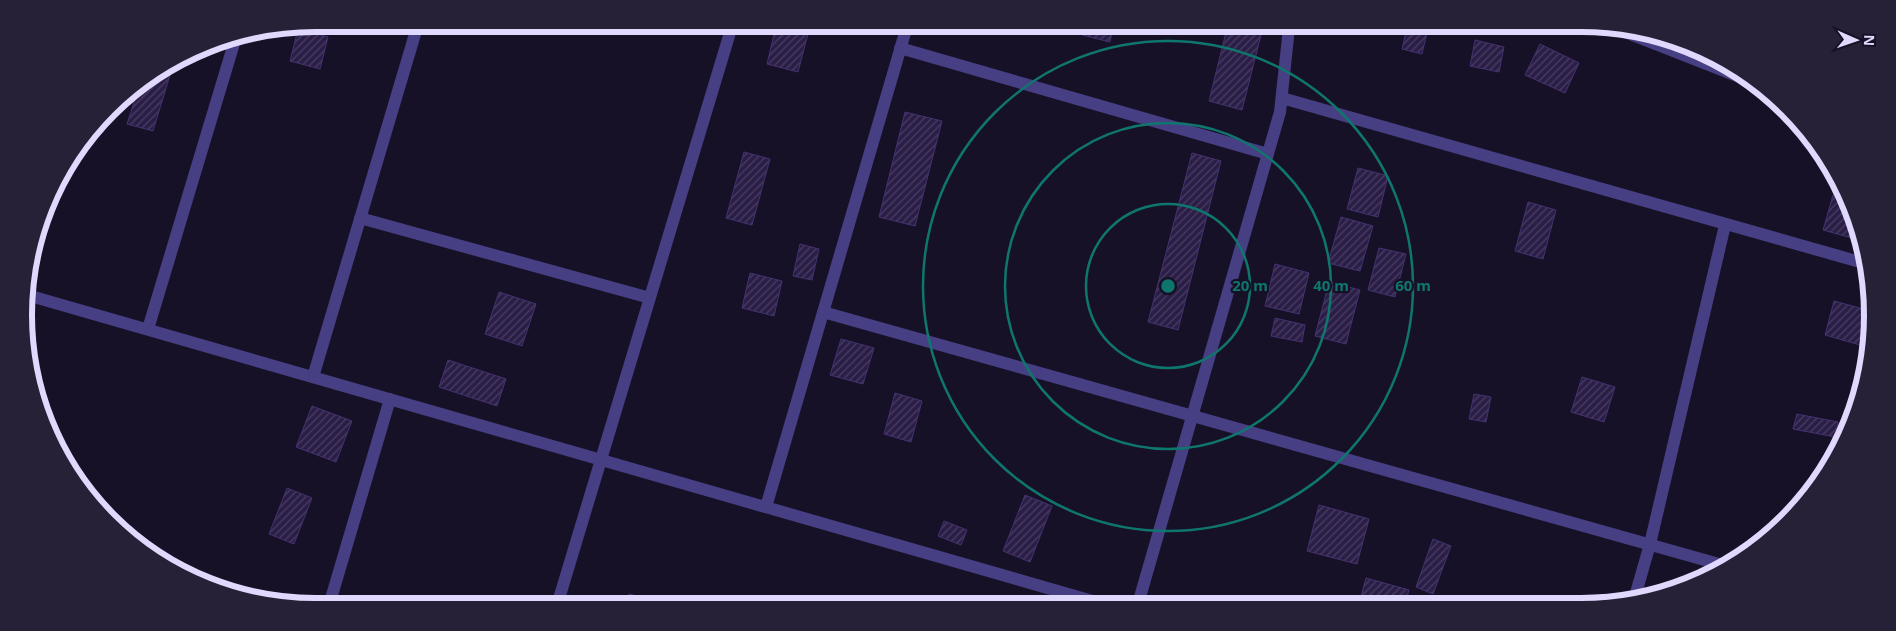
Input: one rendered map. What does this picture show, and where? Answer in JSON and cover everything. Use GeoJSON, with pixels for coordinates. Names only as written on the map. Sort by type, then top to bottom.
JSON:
{"type":"FeatureCollection","features":[{"type":"Feature","properties":{"kind":"street"},"geometry":{"type":"LineString","coordinates":[[313,377],[416,32]]}},
{"type":"Feature","properties":{"kind":"street"},"geometry":{"type":"LineString","coordinates":[[559,598],[730,32]]}},
{"type":"Feature","properties":{"kind":"street"},"geometry":{"type":"LineString","coordinates":[[766,507],[905,32]]}},
{"type":"Feature","properties":{"kind":"street"},"geometry":{"type":"LineString","coordinates":[[1140,598],[1280,112],[1289,32]]}},
{"type":"Feature","properties":{"kind":"street"},"geometry":{"type":"LineString","coordinates":[[1645,40],[1723,71]]}},
{"type":"Feature","properties":{"kind":"street"},"geometry":{"type":"LineString","coordinates":[[148,329],[233,45]]}},
{"type":"Feature","properties":{"kind":"street"},"geometry":{"type":"LineString","coordinates":[[900,48],[1268,154]]}},
{"type":"Feature","properties":{"kind":"street"},"geometry":{"type":"LineString","coordinates":[[1282,98],[1858,262]]}},
{"type":"Feature","properties":{"kind":"street"},"geometry":{"type":"LineString","coordinates":[[360,218],[650,298]]}},
{"type":"Feature","properties":{"kind":"street"},"geometry":{"type":"LineString","coordinates":[[1636,593],[1650,544],[1725,225]]}},
{"type":"Feature","properties":{"kind":"street"},"geometry":{"type":"LineString","coordinates":[[33,297],[1082,598]]}},
{"type":"Feature","properties":{"kind":"street"},"geometry":{"type":"LineString","coordinates":[[823,312],[1717,563]]}},
{"type":"Feature","properties":{"kind":"street"},"geometry":{"type":"LineString","coordinates":[[331,598],[390,399]]}},
{"type":"Feature","properties":{"kind":"building"},"geometry":{"type":"Polygon","coordinates":[[[310,32],[328,37],[320,69],[290,61],[297,33],[310,32]]]}},
{"type":"Feature","properties":{"kind":"building"},"geometry":{"type":"Polygon","coordinates":[[[775,32],[808,32],[798,72],[767,64],[775,32]]]}},
{"type":"Feature","properties":{"kind":"building"},"geometry":{"type":"Polygon","coordinates":[[[1083,32],[1112,32],[1110,42],[1082,35],[1083,32]]]}},
{"type":"Feature","properties":{"kind":"building"},"geometry":{"type":"Polygon","coordinates":[[[1226,32],[1246,32],[1261,35],[1242,110],[1209,101],[1226,32]]]}},
{"type":"Feature","properties":{"kind":"building"},"geometry":{"type":"Polygon","coordinates":[[[1406,32],[1427,32],[1422,54],[1402,49],[1406,32]]]}},
{"type":"Feature","properties":{"kind":"building"},"geometry":{"type":"Polygon","coordinates":[[[1475,40],[1504,47],[1499,72],[1470,66],[1475,40]]]}},
{"type":"Feature","properties":{"kind":"building"},"geometry":{"type":"Polygon","coordinates":[[[1540,44],[1579,63],[1565,93],[1525,75],[1540,44]]]}},
{"type":"Feature","properties":{"kind":"building"},"geometry":{"type":"Polygon","coordinates":[[[171,72],[153,131],[127,124],[136,97],[171,72]]]}},
{"type":"Feature","properties":{"kind":"building"},"geometry":{"type":"Polygon","coordinates":[[[905,112],[942,121],[915,226],[879,217],[905,112]]]}},
{"type":"Feature","properties":{"kind":"building"},"geometry":{"type":"Polygon","coordinates":[[[744,152],[770,159],[752,225],[726,218],[744,152]]]}},
{"type":"Feature","properties":{"kind":"building"},"geometry":{"type":"Polygon","coordinates":[[[1192,153],[1221,161],[1178,330],[1148,322],[1192,153]]]}},
{"type":"Feature","properties":{"kind":"building"},"geometry":{"type":"Polygon","coordinates":[[[1358,168],[1388,176],[1378,217],[1347,209],[1358,168]]]}},
{"type":"Feature","properties":{"kind":"building"},"geometry":{"type":"Polygon","coordinates":[[[1833,195],[1837,197],[1842,207],[1853,238],[1823,230],[1833,195]]]}},
{"type":"Feature","properties":{"kind":"building"},"geometry":{"type":"Polygon","coordinates":[[[1528,202],[1556,210],[1543,259],[1515,251],[1528,202]]]}},
{"type":"Feature","properties":{"kind":"building"},"geometry":{"type":"Polygon","coordinates":[[[1341,217],[1373,226],[1360,271],[1328,263],[1341,217]]]}},
{"type":"Feature","properties":{"kind":"building"},"geometry":{"type":"Polygon","coordinates":[[[800,244],[819,249],[812,280],[793,276],[800,244]]]}},
{"type":"Feature","properties":{"kind":"building"},"geometry":{"type":"Polygon","coordinates":[[[1379,248],[1406,254],[1395,297],[1368,290],[1379,248]]]}},
{"type":"Feature","properties":{"kind":"building"},"geometry":{"type":"Polygon","coordinates":[[[1275,264],[1309,273],[1299,314],[1265,306],[1275,264]]]}},
{"type":"Feature","properties":{"kind":"building"},"geometry":{"type":"Polygon","coordinates":[[[750,273],[782,281],[774,316],[742,308],[750,273]]]}},
{"type":"Feature","properties":{"kind":"building"},"geometry":{"type":"Polygon","coordinates":[[[1329,282],[1360,290],[1346,344],[1315,336],[1329,282]]]}},
{"type":"Feature","properties":{"kind":"building"},"geometry":{"type":"Polygon","coordinates":[[[499,292],[536,304],[522,346],[485,334],[499,292]]]}},
{"type":"Feature","properties":{"kind":"building"},"geometry":{"type":"Polygon","coordinates":[[[1834,301],[1864,309],[1863,334],[1860,345],[1825,335],[1834,301]]]}},
{"type":"Feature","properties":{"kind":"building"},"geometry":{"type":"Polygon","coordinates":[[[1275,318],[1305,325],[1302,342],[1271,336],[1275,318]]]}},
{"type":"Feature","properties":{"kind":"building"},"geometry":{"type":"Polygon","coordinates":[[[841,339],[874,348],[863,384],[830,375],[841,339]]]}},
{"type":"Feature","properties":{"kind":"building"},"geometry":{"type":"Polygon","coordinates":[[[448,360],[506,379],[497,406],[439,387],[448,360]]]}},
{"type":"Feature","properties":{"kind":"building"},"geometry":{"type":"Polygon","coordinates":[[[1582,377],[1615,387],[1604,422],[1571,412],[1582,377]]]}},
{"type":"Feature","properties":{"kind":"building"},"geometry":{"type":"Polygon","coordinates":[[[895,393],[922,401],[911,442],[884,434],[895,393]]]}},
{"type":"Feature","properties":{"kind":"building"},"geometry":{"type":"Polygon","coordinates":[[[1474,394],[1491,397],[1486,422],[1469,419],[1474,394]]]}},
{"type":"Feature","properties":{"kind":"building"},"geometry":{"type":"Polygon","coordinates":[[[312,406],[352,421],[336,462],[296,447],[312,406]]]}},
{"type":"Feature","properties":{"kind":"building"},"geometry":{"type":"Polygon","coordinates":[[[1797,414],[1838,422],[1835,437],[1793,429],[1797,414]]]}},
{"type":"Feature","properties":{"kind":"building"},"geometry":{"type":"Polygon","coordinates":[[[287,488],[312,498],[294,544],[269,534],[287,488]]]}},
{"type":"Feature","properties":{"kind":"building"},"geometry":{"type":"Polygon","coordinates":[[[1025,495],[1052,506],[1030,562],[1003,551],[1025,495]]]}},
{"type":"Feature","properties":{"kind":"building"},"geometry":{"type":"Polygon","coordinates":[[[1319,505],[1369,519],[1357,564],[1307,551],[1319,505]]]}},
{"type":"Feature","properties":{"kind":"building"},"geometry":{"type":"Polygon","coordinates":[[[944,521],[967,530],[961,545],[938,536],[944,521]]]}},
{"type":"Feature","properties":{"kind":"building"},"geometry":{"type":"Polygon","coordinates":[[[1433,539],[1451,546],[1433,594],[1416,587],[1433,539]]]}},
{"type":"Feature","properties":{"kind":"building"},"geometry":{"type":"Polygon","coordinates":[[[1366,578],[1409,590],[1407,598],[1361,598],[1366,578]]]}},
{"type":"Feature","properties":{"kind":"building"},"geometry":{"type":"Polygon","coordinates":[[[629,594],[646,598],[628,598],[629,594]]]}}]}
